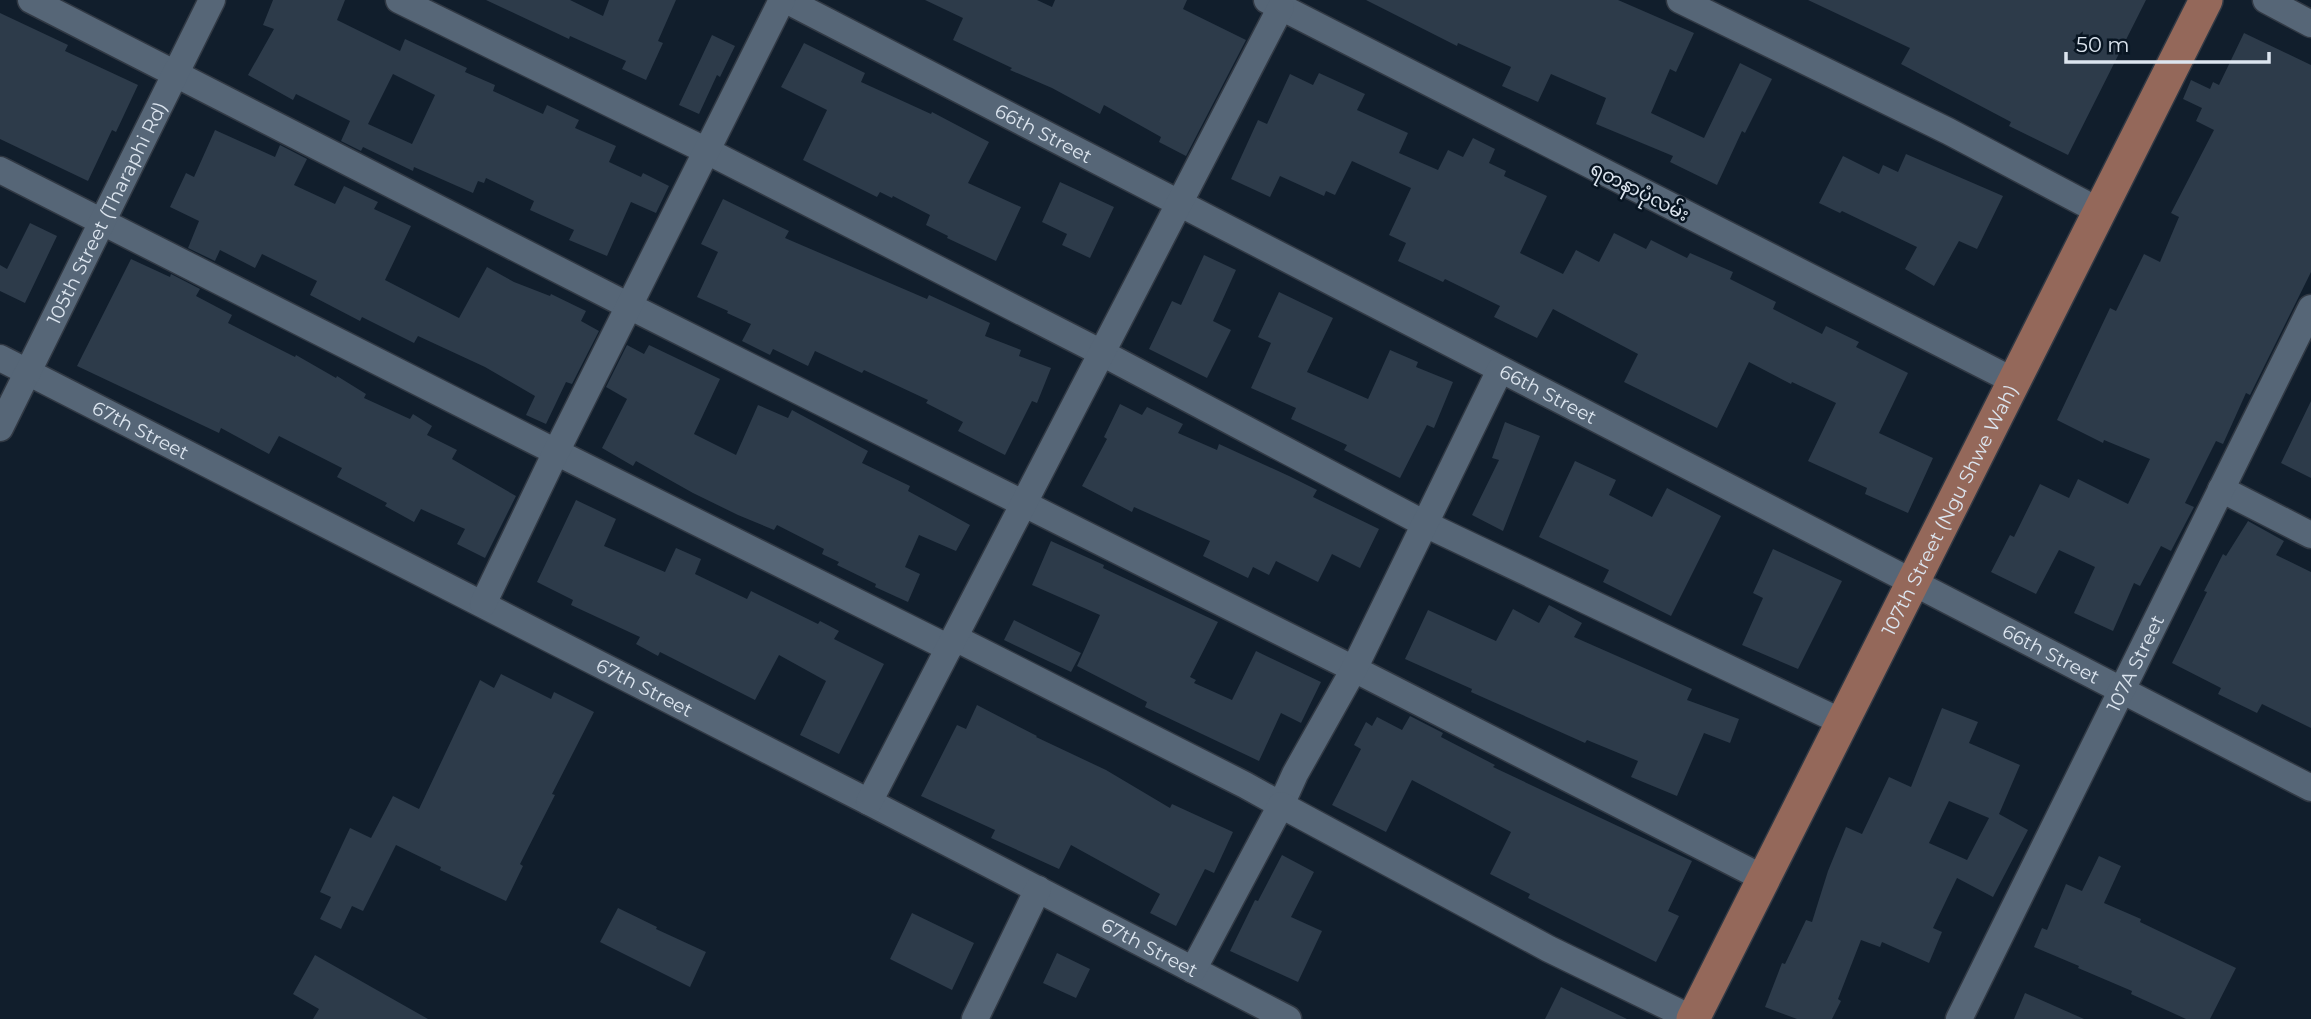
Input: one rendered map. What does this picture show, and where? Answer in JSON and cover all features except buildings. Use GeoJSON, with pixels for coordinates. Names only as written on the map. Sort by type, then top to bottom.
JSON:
{"type":"FeatureCollection","features":[{"type":"Feature","properties":{"kind":"main road","name":"107th Street (Ngu Shwe Wah)"},"geometry":{"type":"LineString","coordinates":[[1693,1019],[2206,0]]}},
{"type":"Feature","properties":{"kind":"street"},"geometry":{"type":"LineString","coordinates":[[31,0],[629,306],[1354,669],[1763,878]]}},
{"type":"Feature","properties":{"kind":"street","name":"105th Street (Tharaphi Rd)"},"geometry":{"type":"LineString","coordinates":[[0,428],[212,0]]}},
{"type":"Feature","properties":{"kind":"street"},"geometry":{"type":"LineString","coordinates":[[399,0],[707,150],[1102,353],[1425,524],[1842,722]]}},
{"type":"Feature","properties":{"kind":"street"},"geometry":{"type":"LineString","coordinates":[[483,604],[556,452],[784,0]]}},
{"type":"Feature","properties":{"kind":"street","name":"66th Street"},"geometry":{"type":"LineString","coordinates":[[784,0],[2311,788]]}},
{"type":"Feature","properties":{"kind":"street"},"geometry":{"type":"LineString","coordinates":[[1680,0],[1948,131],[2099,211]]}},
{"type":"Feature","properties":{"kind":"street"},"geometry":{"type":"LineString","coordinates":[[2266,0],[2311,24]]}},
{"type":"Feature","properties":{"kind":"street"},"geometry":{"type":"LineString","coordinates":[[869,802],[1180,202],[1274,4]]}},
{"type":"Feature","properties":{"kind":"street","name":"ရတနာပုံလမ်း"},"geometry":{"type":"LineString","coordinates":[[1274,4],[2014,381]]}},
{"type":"Feature","properties":{"kind":"street"},"geometry":{"type":"LineString","coordinates":[[0,170],[556,452],[1245,785],[1549,948],[1693,1019]]}},
{"type":"Feature","properties":{"kind":"street","name":"107A Street"},"geometry":{"type":"LineString","coordinates":[[1959,1019],[2311,308]]}},
{"type":"Feature","properties":{"kind":"street","name":"67th Street"},"geometry":{"type":"LineString","coordinates":[[0,358],[1288,1019]]}},
{"type":"Feature","properties":{"kind":"street"},"geometry":{"type":"LineString","coordinates":[[1193,970],[1354,669],[1500,370]]}},
{"type":"Feature","properties":{"kind":"street"},"geometry":{"type":"LineString","coordinates":[[2221,489],[2311,535]]}},
{"type":"Feature","properties":{"kind":"street"},"geometry":{"type":"LineString","coordinates":[[975,1019],[1038,889]]}}]}
